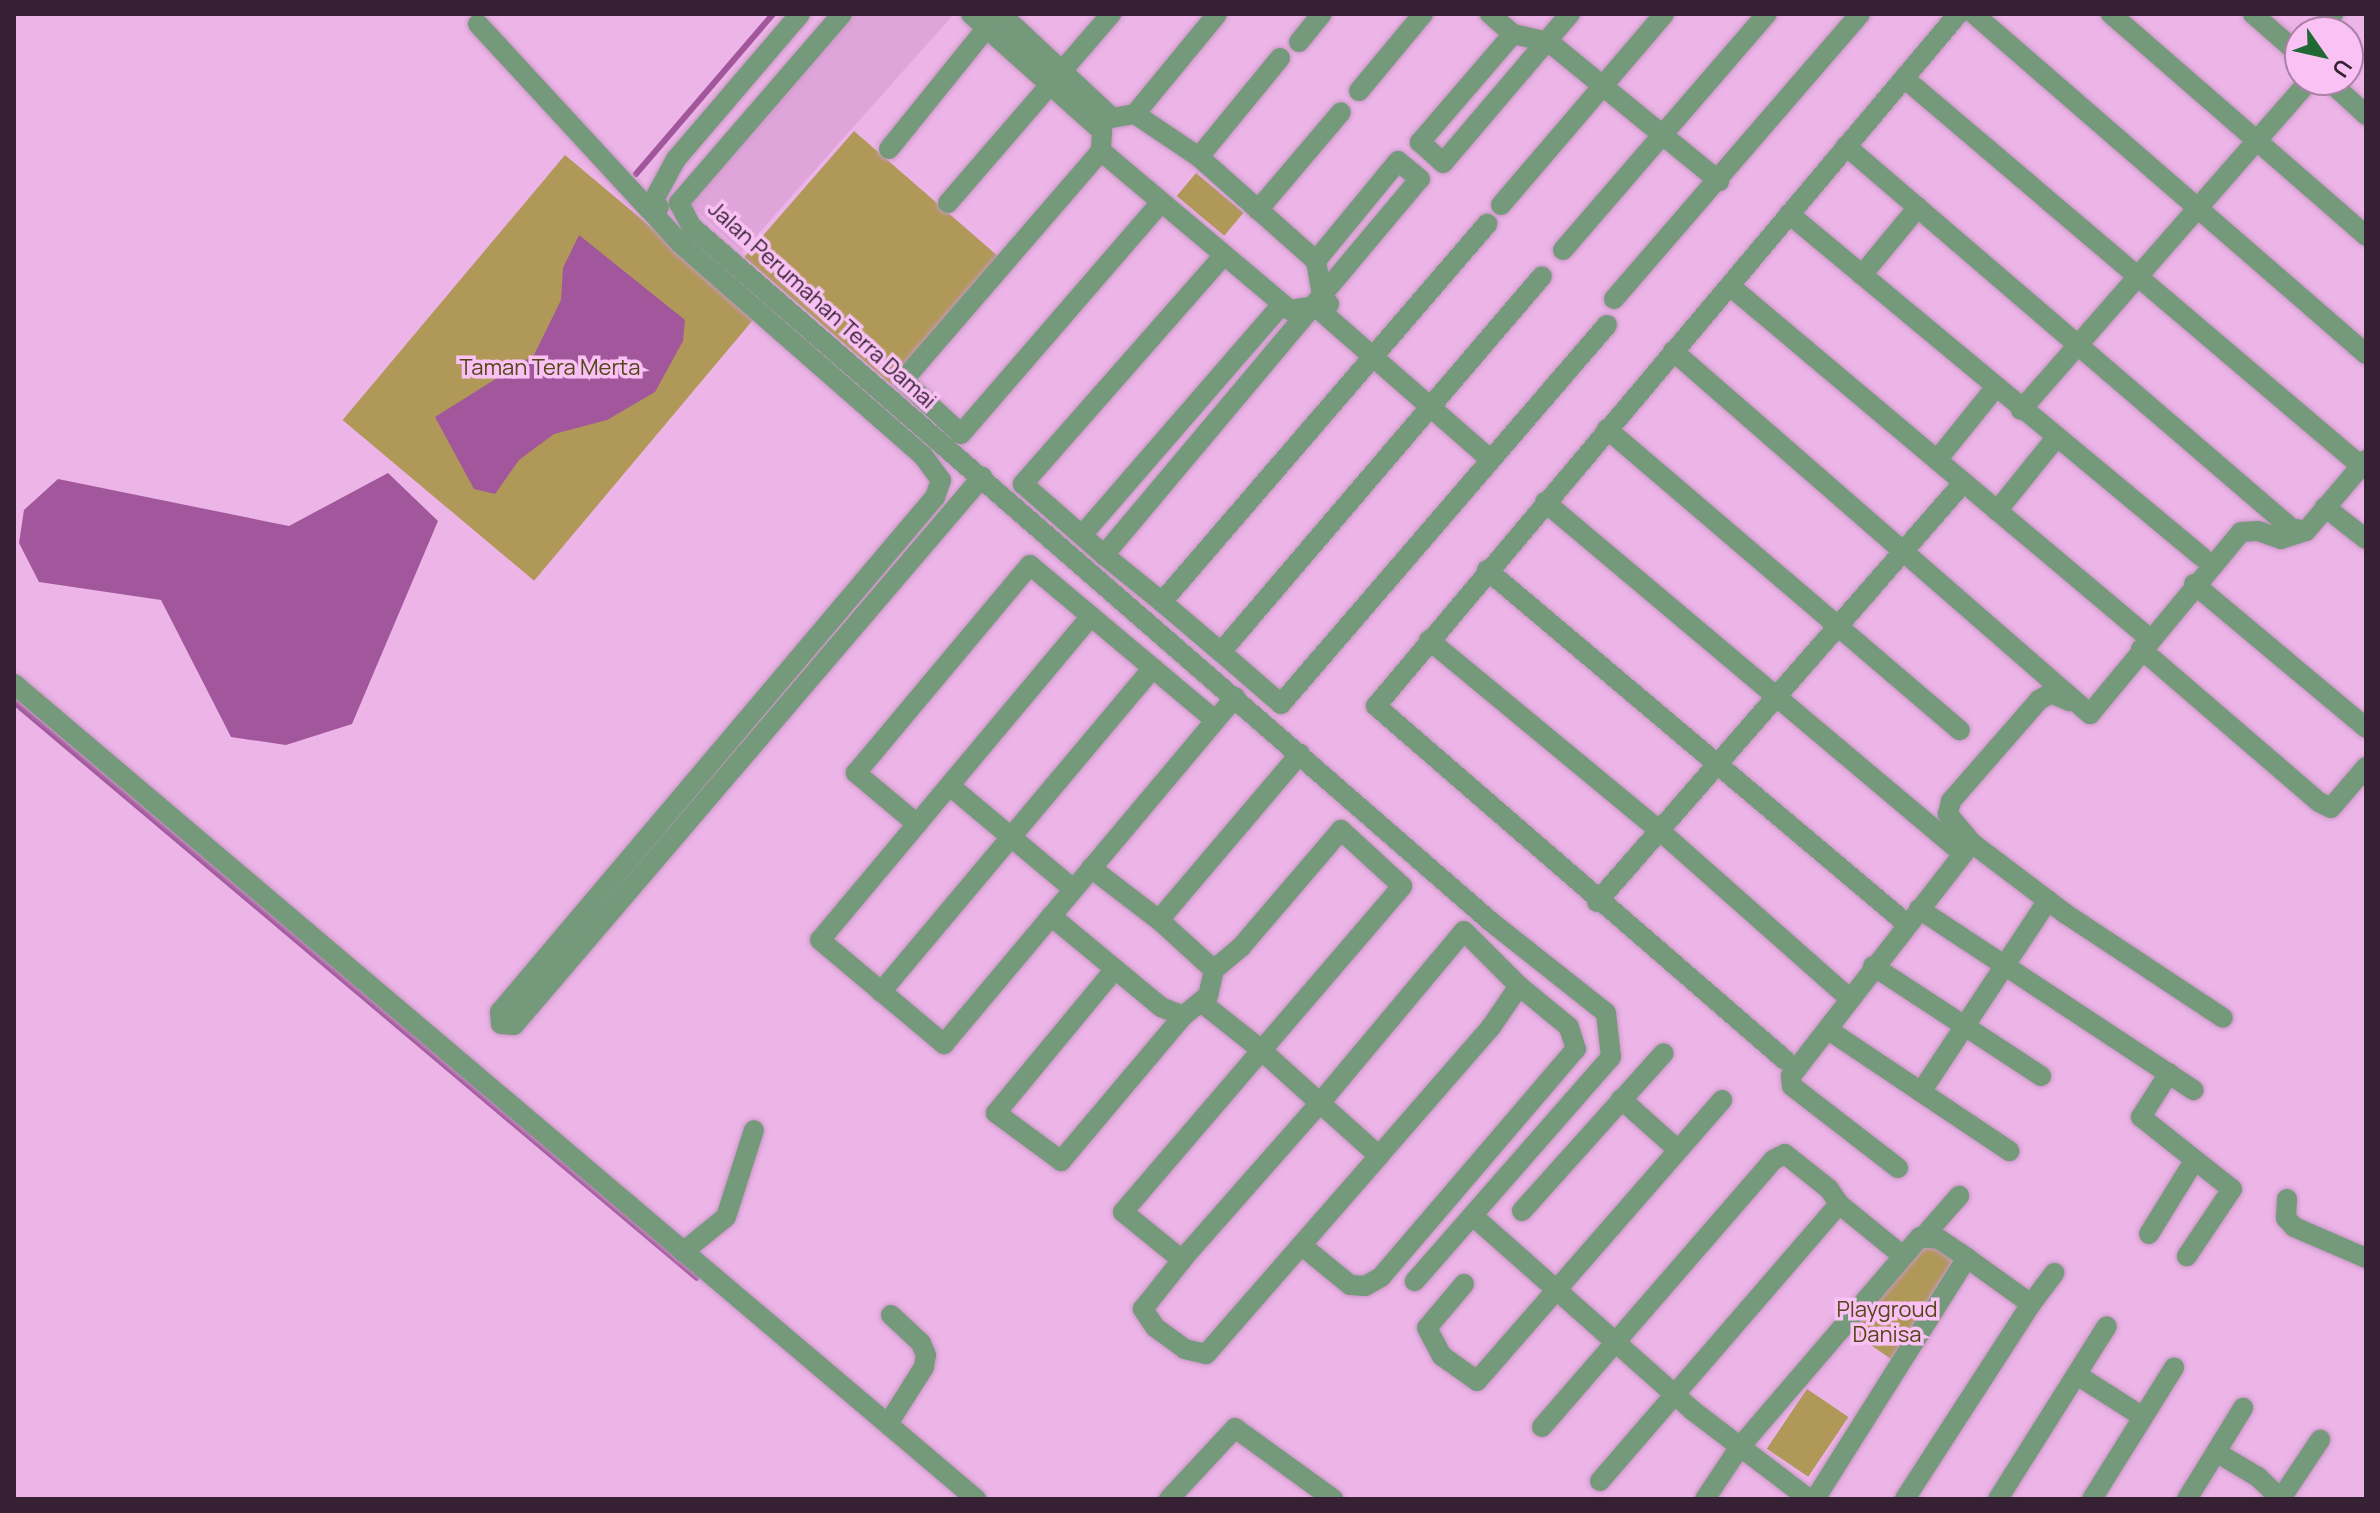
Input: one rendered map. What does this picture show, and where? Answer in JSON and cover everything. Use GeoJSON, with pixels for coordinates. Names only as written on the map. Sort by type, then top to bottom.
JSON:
{"type":"FeatureCollection","features":[{"type":"Feature","properties":{"kind":"street"},"geometry":{"type":"LineString","coordinates":[[649,209],[676,159],[800,14]]}},
{"type":"Feature","properties":{"kind":"street","name":"Jalan Perumahan Terra Damai"},"geometry":{"type":"LineString","coordinates":[[842,14],[679,203],[692,227],[1490,921],[1606,1013],[1611,1057],[1415,1281]]}},
{"type":"Feature","properties":{"kind":"street"},"geometry":{"type":"LineString","coordinates":[[948,203],[1111,14]]}},
{"type":"Feature","properties":{"kind":"street"},"geometry":{"type":"LineString","coordinates":[[1161,202],[961,434],[903,380],[1105,134],[1135,114],[1217,14]]}},
{"type":"Feature","properties":{"kind":"street"},"geometry":{"type":"LineString","coordinates":[[1299,42],[1322,14]]}},
{"type":"Feature","properties":{"kind":"street"},"geometry":{"type":"LineString","coordinates":[[1359,91],[1423,14]]}},
{"type":"Feature","properties":{"kind":"street"},"geometry":{"type":"LineString","coordinates":[[1490,14],[1513,34]]}},
{"type":"Feature","properties":{"kind":"street"},"geometry":{"type":"LineString","coordinates":[[1552,29],[1513,34],[1420,142],[1443,163],[1552,29],[1570,14]]}},
{"type":"Feature","properties":{"kind":"street"},"geometry":{"type":"LineString","coordinates":[[1501,205],[1664,14]]}},
{"type":"Feature","properties":{"kind":"street"},"geometry":{"type":"LineString","coordinates":[[1563,250],[1767,14]]}},
{"type":"Feature","properties":{"kind":"street"},"geometry":{"type":"LineString","coordinates":[[1614,299],[1722,178],[1860,14]]}},
{"type":"Feature","properties":{"kind":"street"},"geometry":{"type":"LineString","coordinates":[[1785,1060],[1597,902],[1378,711],[1377,703],[1958,14]]}},
{"type":"Feature","properties":{"kind":"street"},"geometry":{"type":"LineString","coordinates":[[1974,14],[2366,354]]}},
{"type":"Feature","properties":{"kind":"street"},"geometry":{"type":"LineString","coordinates":[[2111,14],[2366,236]]}},
{"type":"Feature","properties":{"kind":"street"},"geometry":{"type":"LineString","coordinates":[[2253,14],[2284,41]]}},
{"type":"Feature","properties":{"kind":"street"},"geometry":{"type":"LineString","coordinates":[[889,149],[989,17],[1105,134],[1161,202],[1290,310],[1319,302]]}},
{"type":"Feature","properties":{"kind":"street"},"geometry":{"type":"LineString","coordinates":[[478,24],[672,237],[924,457],[941,480]]}},
{"type":"Feature","properties":{"kind":"street"},"geometry":{"type":"LineString","coordinates":[[1552,29],[1607,82],[1722,178]]}},
{"type":"Feature","properties":{"kind":"street"},"geometry":{"type":"LineString","coordinates":[[1199,157],[1280,58]]}},
{"type":"Feature","properties":{"kind":"street"},"geometry":{"type":"LineString","coordinates":[[1673,351],[2090,714],[2142,641],[2241,532],[2258,531],[2281,539],[2306,531],[2363,463],[1904,78]]}},
{"type":"Feature","properties":{"kind":"street"},"geometry":{"type":"LineString","coordinates":[[2021,410],[2296,96]]}},
{"type":"Feature","properties":{"kind":"street"},"geometry":{"type":"LineString","coordinates":[[2345,96],[2366,115]]}},
{"type":"Feature","properties":{"kind":"street"},"geometry":{"type":"LineString","coordinates":[[1258,210],[1341,112]]}},
{"type":"Feature","properties":{"kind":"street"},"geometry":{"type":"LineString","coordinates":[[1135,114],[1199,157],[1316,261]]}},
{"type":"Feature","properties":{"kind":"street"},"geometry":{"type":"LineString","coordinates":[[1846,146],[2080,343],[2291,528],[2306,531]]}},
{"type":"Feature","properties":{"kind":"street"},"geometry":{"type":"LineString","coordinates":[[1104,555],[1319,302],[1420,179],[1398,161],[1316,261],[1319,302],[1494,454]]}},
{"type":"Feature","properties":{"kind":"street"},"geometry":{"type":"LineString","coordinates":[[649,209],[679,203]]}},
{"type":"Feature","properties":{"kind":"street"},"geometry":{"type":"LineString","coordinates":[[1862,275],[1918,207]]}},
{"type":"Feature","properties":{"kind":"street"},"geometry":{"type":"LineString","coordinates":[[1789,214],[2055,439],[2202,557]]}},
{"type":"Feature","properties":{"kind":"street"},"geometry":{"type":"LineString","coordinates":[[1162,602],[1487,224]]}},
{"type":"Feature","properties":{"kind":"street"},"geometry":{"type":"LineString","coordinates":[[1224,255],[1023,484],[1281,704],[1607,325]]}},
{"type":"Feature","properties":{"kind":"street"},"geometry":{"type":"LineString","coordinates":[[1221,652],[1542,276]]}},
{"type":"Feature","properties":{"kind":"street"},"geometry":{"type":"LineString","coordinates":[[1730,286],[1997,511],[2319,802],[2331,808],[2366,767]]}},
{"type":"Feature","properties":{"kind":"street"},"geometry":{"type":"LineString","coordinates":[[1083,534],[1282,304]]}},
{"type":"Feature","properties":{"kind":"street"},"geometry":{"type":"LineString","coordinates":[[1937,460],[1995,388]]}},
{"type":"Feature","properties":{"kind":"street"},"geometry":{"type":"LineString","coordinates":[[1607,429],[1960,730]]}},
{"type":"Feature","properties":{"kind":"street"},"geometry":{"type":"LineString","coordinates":[[1997,511],[2055,439]]}},
{"type":"Feature","properties":{"kind":"street"},"geometry":{"type":"LineString","coordinates":[[941,480],[935,497],[500,1012],[501,1024],[514,1025],[982,477]]}},
{"type":"Feature","properties":{"kind":"street"},"geometry":{"type":"LineString","coordinates":[[941,480],[982,477]]}},
{"type":"Feature","properties":{"kind":"street"},"geometry":{"type":"LineString","coordinates":[[1597,902],[1963,483]]}},
{"type":"Feature","properties":{"kind":"street"},"geometry":{"type":"LineString","coordinates":[[1545,502],[1776,695],[1963,844],[2223,1018]]}},
{"type":"Feature","properties":{"kind":"street"},"geometry":{"type":"LineString","coordinates":[[2325,507],[2366,539]]}},
{"type":"Feature","properties":{"kind":"street"},"geometry":{"type":"LineString","coordinates":[[917,824],[856,773],[1030,565],[1215,720]]}},
{"type":"Feature","properties":{"kind":"street"},"geometry":{"type":"LineString","coordinates":[[1487,570],[1913,917],[2006,963],[2194,1090]]}},
{"type":"Feature","properties":{"kind":"street"},"geometry":{"type":"LineString","coordinates":[[2194,584],[2366,728]]}},
{"type":"Feature","properties":{"kind":"street"},"geometry":{"type":"LineString","coordinates":[[1091,616],[820,940],[944,1044],[1235,697]]}},
{"type":"Feature","properties":{"kind":"street"},"geometry":{"type":"LineString","coordinates":[[1429,640],[1659,830],[1842,992]]}},
{"type":"Feature","properties":{"kind":"street"},"geometry":{"type":"LineString","coordinates":[[881,992],[1153,668]]}},
{"type":"Feature","properties":{"kind":"street"},"geometry":{"type":"LineString","coordinates":[[14,684],[976,1499]]}},
{"type":"Feature","properties":{"kind":"street"},"geometry":{"type":"LineString","coordinates":[[1963,844],[1948,814],[1951,801],[2039,700],[2051,693],[2077,704]]}},
{"type":"Feature","properties":{"kind":"street"},"geometry":{"type":"LineString","coordinates":[[1159,920],[1300,754]]}},
{"type":"Feature","properties":{"kind":"street"},"geometry":{"type":"LineString","coordinates":[[950,786],[1073,889]]}},
{"type":"Feature","properties":{"kind":"street"},"geometry":{"type":"LineString","coordinates":[[1115,969],[996,1113],[1061,1161],[1183,1016],[1208,996],[1214,970],[1241,947],[1341,830],[1402,886],[1123,1212],[1182,1260]]}},
{"type":"Feature","properties":{"kind":"street"},"geometry":{"type":"LineString","coordinates":[[1898,1168],[1792,1086],[1791,1076],[1830,1031],[1873,966],[1913,917],[1963,844]]}},
{"type":"Feature","properties":{"kind":"street"},"geometry":{"type":"LineString","coordinates":[[1091,868],[1159,920],[1214,970]]}},
{"type":"Feature","properties":{"kind":"street"},"geometry":{"type":"LineString","coordinates":[[1921,1092],[2048,900]]}},
{"type":"Feature","properties":{"kind":"street"},"geometry":{"type":"LineString","coordinates":[[1051,916],[1161,1007],[1183,1016]]}},
{"type":"Feature","properties":{"kind":"street"},"geometry":{"type":"LineString","coordinates":[[1301,1245],[1350,1285],[1365,1286],[1381,1277],[1576,1049],[1569,1027],[1519,986],[1464,931],[1143,1309],[1155,1327],[1185,1349],[1206,1354],[1301,1245],[1379,1156],[1491,1027],[1519,986]]}},
{"type":"Feature","properties":{"kind":"street"},"geometry":{"type":"LineString","coordinates":[[1873,966],[2041,1076]]}},
{"type":"Feature","properties":{"kind":"street"},"geometry":{"type":"LineString","coordinates":[[1201,1002],[1260,1049],[1379,1156]]}},
{"type":"Feature","properties":{"kind":"street"},"geometry":{"type":"LineString","coordinates":[[1830,1031],[2009,1151]]}},
{"type":"Feature","properties":{"kind":"street"},"geometry":{"type":"LineString","coordinates":[[1522,1211],[1664,1053]]}},
{"type":"Feature","properties":{"kind":"street"},"geometry":{"type":"LineString","coordinates":[[2169,1073],[2141,1117],[2232,1189],[2187,1256]]}},
{"type":"Feature","properties":{"kind":"street"},"geometry":{"type":"LineString","coordinates":[[1621,1099],[1678,1150]]}},
{"type":"Feature","properties":{"kind":"street"},"geometry":{"type":"LineString","coordinates":[[1464,1284],[1427,1328],[1442,1356],[1477,1381],[1555,1287],[1722,1100]]}},
{"type":"Feature","properties":{"kind":"street"},"geometry":{"type":"LineString","coordinates":[[683,1252],[726,1217],[754,1130]]}},
{"type":"Feature","properties":{"kind":"street"},"geometry":{"type":"LineString","coordinates":[[1542,1427],[1773,1160],[1785,1154],[1829,1189],[1839,1204],[1903,1256]]}},
{"type":"Feature","properties":{"kind":"street"},"geometry":{"type":"LineString","coordinates":[[2149,1234],[2194,1161]]}},
{"type":"Feature","properties":{"kind":"street"},"geometry":{"type":"LineString","coordinates":[[1705,1499],[1739,1448],[1903,1256],[1959,1196]]}},
{"type":"Feature","properties":{"kind":"street"},"geometry":{"type":"LineString","coordinates":[[2287,1199],[2286,1218],[2294,1227],[2366,1258]]}},
{"type":"Feature","properties":{"kind":"street"},"geometry":{"type":"LineString","coordinates":[[1600,1481],[1839,1204]]}},
{"type":"Feature","properties":{"kind":"street"},"geometry":{"type":"LineString","coordinates":[[1473,1216],[1675,1395],[1739,1448],[1812,1499],[1967,1258]]}},
{"type":"Feature","properties":{"kind":"street"},"geometry":{"type":"LineString","coordinates":[[1923,1237],[1939,1239],[2031,1304]]}},
{"type":"Feature","properties":{"kind":"street"},"geometry":{"type":"LineString","coordinates":[[1905,1499],[2054,1273]]}},
{"type":"Feature","properties":{"kind":"street"},"geometry":{"type":"LineString","coordinates":[[888,1424],[924,1367],[926,1355],[921,1343],[891,1315]]}},
{"type":"Feature","properties":{"kind":"street"},"geometry":{"type":"LineString","coordinates":[[1998,1499],[2107,1326]]}},
{"type":"Feature","properties":{"kind":"street"},"geometry":{"type":"LineString","coordinates":[[2092,1499],[2174,1368]]}},
{"type":"Feature","properties":{"kind":"street"},"geometry":{"type":"LineString","coordinates":[[2077,1375],[2143,1417]]}},
{"type":"Feature","properties":{"kind":"street"},"geometry":{"type":"LineString","coordinates":[[2187,1499],[2243,1408]]}},
{"type":"Feature","properties":{"kind":"street"},"geometry":{"type":"LineString","coordinates":[[1169,1499],[1235,1428],[1333,1499]]}},
{"type":"Feature","properties":{"kind":"street"},"geometry":{"type":"LineString","coordinates":[[2216,1452],[2282,1498],[2320,1440]]}},
{"type":"Feature","properties":{"kind":"shaded area"},"geometry":{"type":"Polygon","coordinates":[[[855,14],[954,14],[742,252],[689,204],[855,14]]]}},
{"type":"Feature","properties":{"kind":"shaded area"},"geometry":{"type":"Polygon","coordinates":[[[579,235],[685,320],[683,341],[655,392],[607,420],[554,434],[519,460],[495,494],[474,489],[435,417],[534,355],[561,300],[563,268],[579,235]]]}},
{"type":"Feature","properties":{"kind":"shaded area"},"geometry":{"type":"Polygon","coordinates":[[[388,473],[438,521],[352,724],[286,745],[231,737],[161,600],[39,582],[19,543],[24,510],[58,479],[289,526],[388,473]]]}},
{"type":"Feature","properties":{"kind":"green space"},"geometry":{"type":"Polygon","coordinates":[[[854,131],[1001,259],[892,385],[744,257],[854,131]]]}},
{"type":"Feature","properties":{"kind":"green space","name":"Taman Tera Merta"},"geometry":{"type":"Polygon","coordinates":[[[565,155],[757,316],[534,581],[343,420],[565,155]]]}},
{"type":"Feature","properties":{"kind":"green space"},"geometry":{"type":"Polygon","coordinates":[[[1196,173],[1243,213],[1224,236],[1177,196],[1196,173]]]}},
{"type":"Feature","properties":{"kind":"green space","name":"Playgroud Danisa"},"geometry":{"type":"Polygon","coordinates":[[[1926,1242],[1953,1260],[1891,1359],[1849,1330],[1926,1242]]]}},
{"type":"Feature","properties":{"kind":"green space"},"geometry":{"type":"Polygon","coordinates":[[[1807,1389],[1848,1417],[1808,1477],[1767,1449],[1807,1389]]]}},
{"type":"Feature","properties":{"kind":"waterway"},"geometry":{"type":"LineString","coordinates":[[636,174],[773,14]]}},
{"type":"Feature","properties":{"kind":"waterway"},"geometry":{"type":"LineString","coordinates":[[14,702],[697,1278]]}}]}
